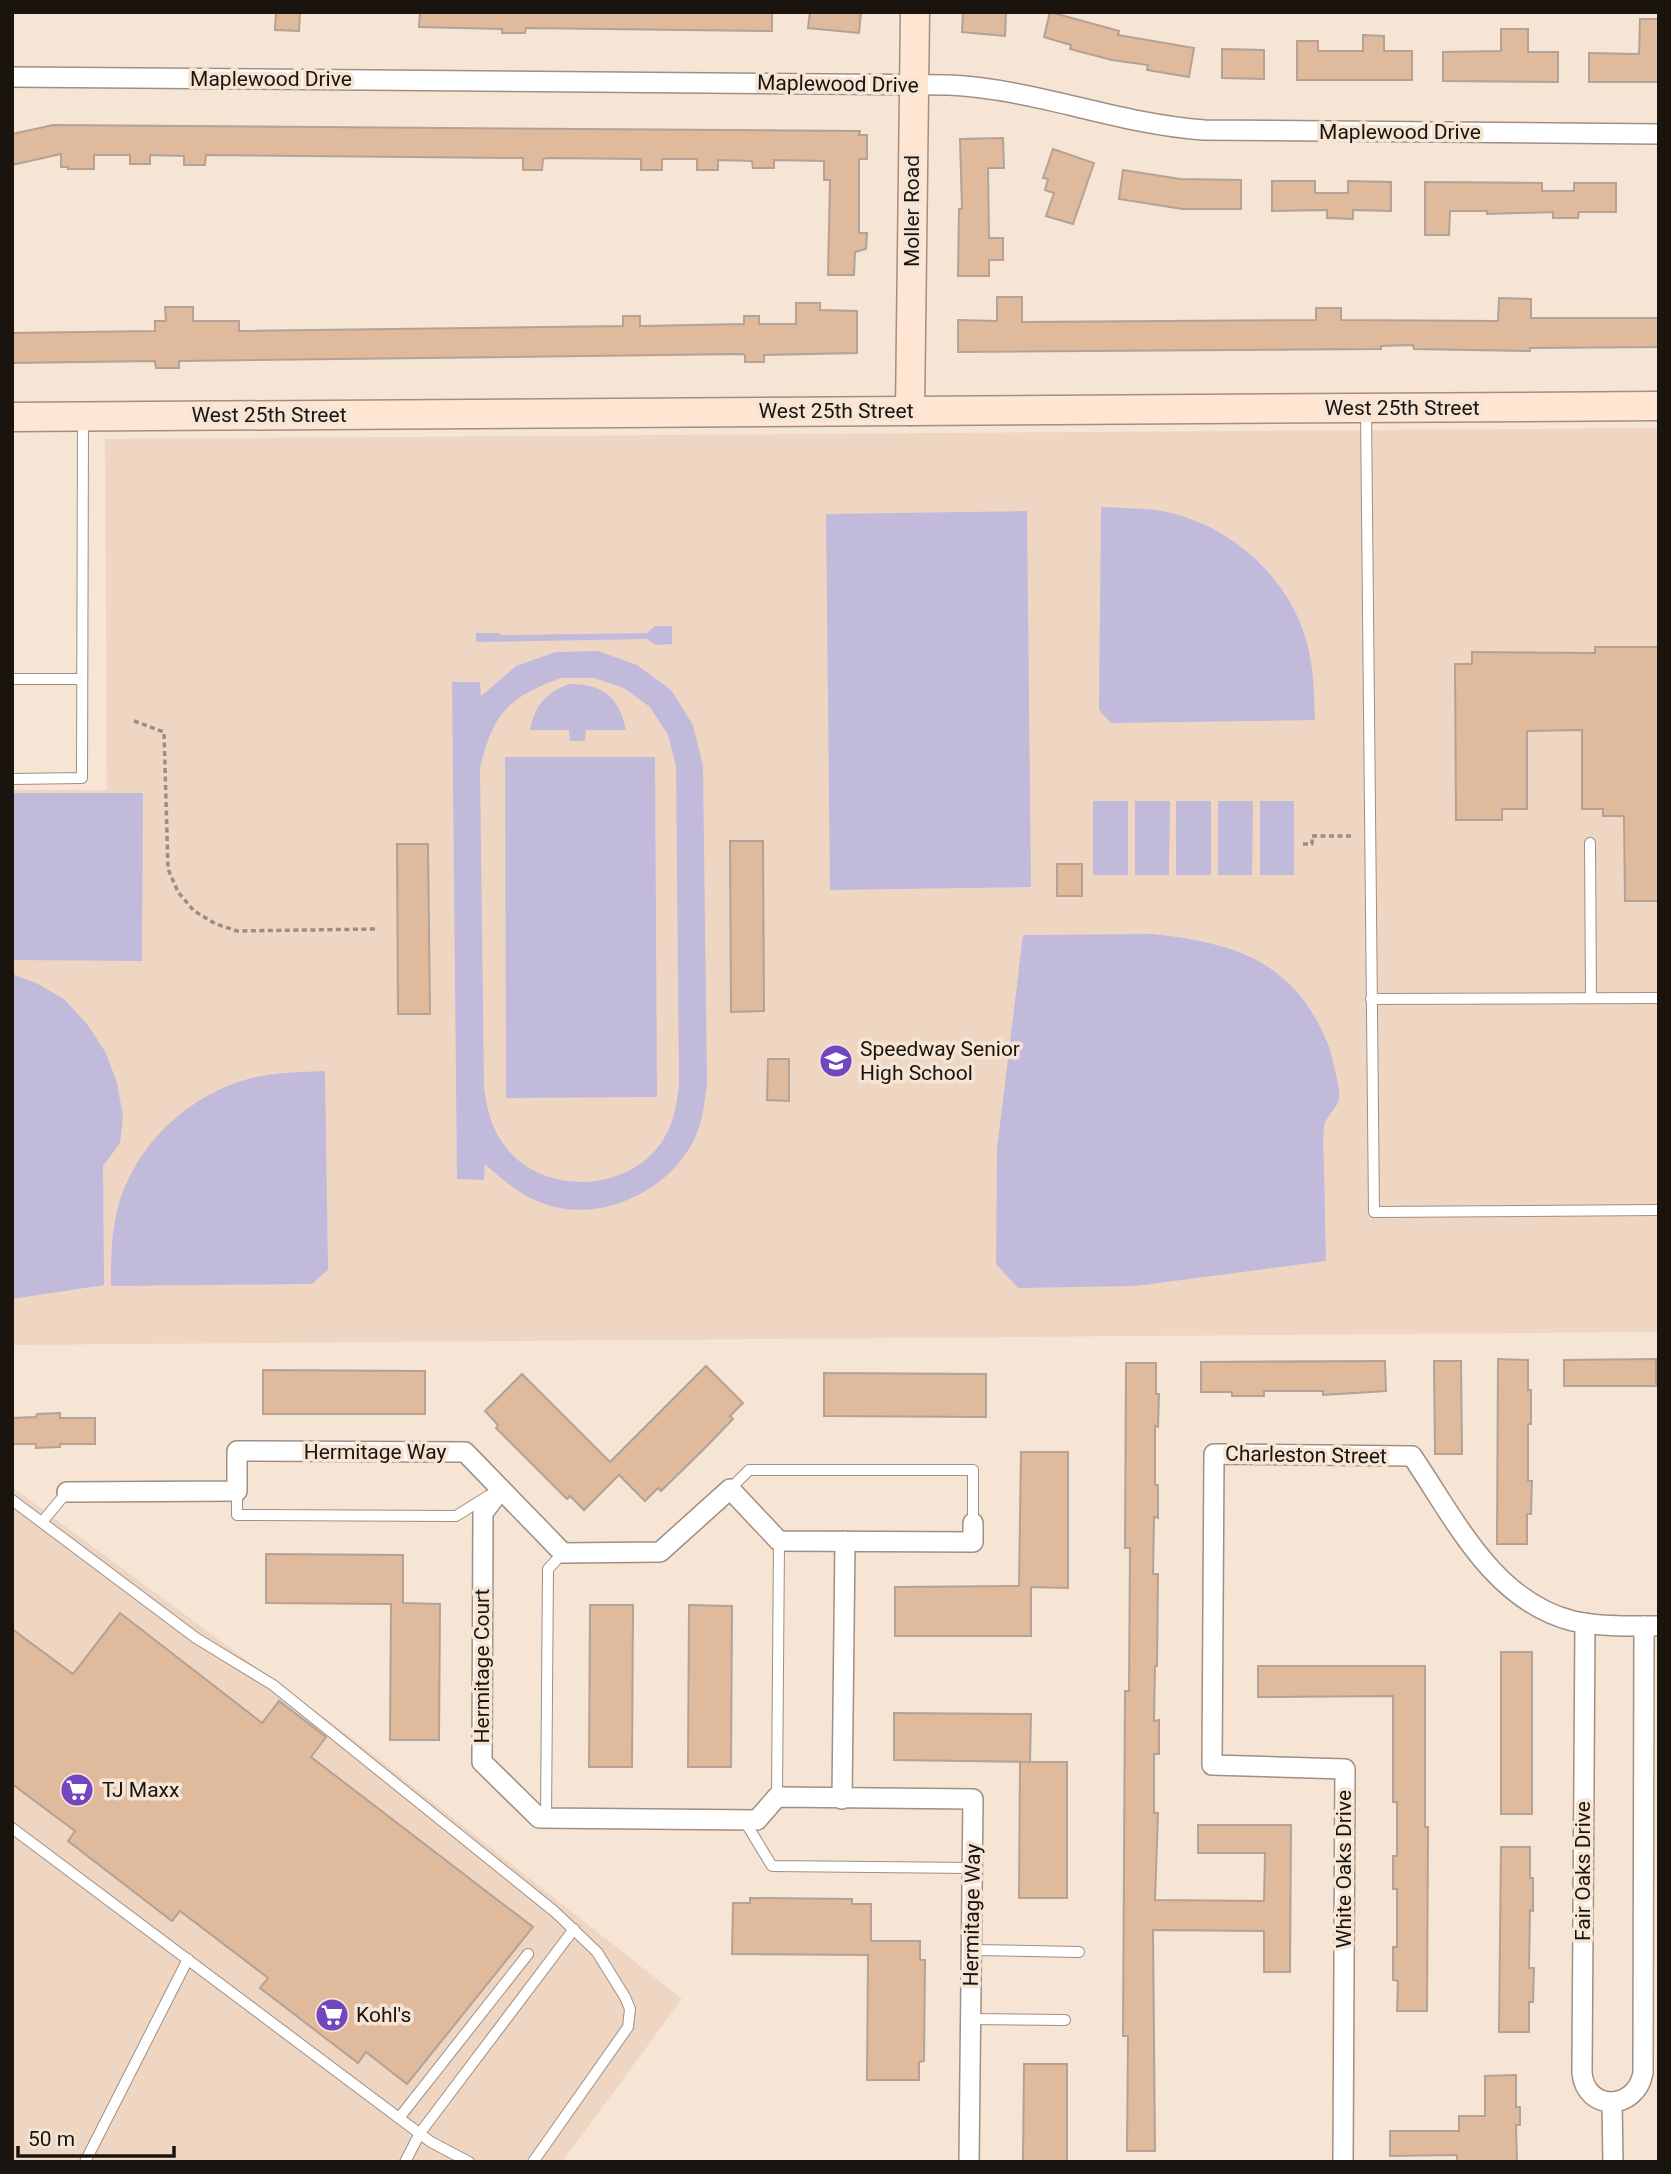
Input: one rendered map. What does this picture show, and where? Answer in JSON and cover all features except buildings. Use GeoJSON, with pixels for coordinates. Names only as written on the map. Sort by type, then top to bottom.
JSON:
{"type":"FeatureCollection","features":[{"type":"Feature","properties":{"kind":"street","name":"Moller Road"},"geometry":{"type":"LineString","coordinates":[[910,411],[915,12]]}},
{"type":"Feature","properties":{"kind":"street","name":"Maplewood Drive"},"geometry":{"type":"LineString","coordinates":[[12,77],[966,86],[1035,95],[1134,121],[1204,130],[1659,134]]}},
{"type":"Feature","properties":{"kind":"street","name":"West 25th Street"},"geometry":{"type":"LineString","coordinates":[[12,416],[1659,406]]}},
{"type":"Feature","properties":{"kind":"street","name":"Hermitage Way"},"geometry":{"type":"LineString","coordinates":[[237,1492],[237,1451],[465,1452],[563,1553]]}},
{"type":"Feature","properties":{"kind":"street","name":"Charleston Street"},"geometry":{"type":"LineString","coordinates":[[1214,1454],[1412,1457],[1484,1563],[1500,1580],[1539,1607],[1561,1617],[1585,1623],[1651,1626]]}},
{"type":"Feature","properties":{"kind":"street","name":"White Oaks Drive"},"geometry":{"type":"LineString","coordinates":[[1214,1454],[1212,1765],[1345,1769],[1343,2162]]}},
{"type":"Feature","properties":{"kind":"street","name":"Hermitage Court"},"geometry":{"type":"LineString","coordinates":[[500,1489],[483,1513],[482,1762],[540,1818],[546,1818]]}},
{"type":"Feature","properties":{"kind":"street"},"geometry":{"type":"LineString","coordinates":[[563,1553],[660,1552],[730,1489],[779,1541],[973,1542],[973,1523]]}},
{"type":"Feature","properties":{"kind":"street"},"geometry":{"type":"LineString","coordinates":[[67,1492],[237,1492]]}},
{"type":"Feature","properties":{"kind":"street"},"geometry":{"type":"LineString","coordinates":[[842,1799],[845,1541]]}},
{"type":"Feature","properties":{"kind":"street","name":"Fair Oaks Drive"},"geometry":{"type":"LineString","coordinates":[[1585,1623],[1582,2073],[1589,2092],[1601,2100],[1612,2102]]}},
{"type":"Feature","properties":{"kind":"street"},"geometry":{"type":"LineString","coordinates":[[1612,2162],[1612,2102],[1630,2096],[1639,2085],[1643,2073],[1651,1626]]}},
{"type":"Feature","properties":{"kind":"street"},"geometry":{"type":"LineString","coordinates":[[546,1818],[757,1820],[777,1797]]}},
{"type":"Feature","properties":{"kind":"street","name":"Hermitage Way"},"geometry":{"type":"LineString","coordinates":[[777,1797],[973,1799],[969,2162]]}},
{"type":"Feature","properties":{"kind":"lane"},"geometry":{"type":"LineString","coordinates":[[1366,408],[1374,1212],[1659,1210]]}},
{"type":"Feature","properties":{"kind":"lane"},"geometry":{"type":"LineString","coordinates":[[12,779],[82,778],[83,416]]}},
{"type":"Feature","properties":{"kind":"lane"},"geometry":{"type":"LineString","coordinates":[[12,679],[82,679]]}},
{"type":"Feature","properties":{"kind":"lane"},"geometry":{"type":"LineString","coordinates":[[1590,843],[1591,998]]}},
{"type":"Feature","properties":{"kind":"lane"},"geometry":{"type":"LineString","coordinates":[[1371,999],[1659,998]]}},
{"type":"Feature","properties":{"kind":"lane"},"geometry":{"type":"LineString","coordinates":[[730,1489],[749,1470],[973,1470],[973,1523]]}},
{"type":"Feature","properties":{"kind":"lane"},"geometry":{"type":"LineString","coordinates":[[237,1492],[237,1515],[456,1516],[500,1489]]}},
{"type":"Feature","properties":{"kind":"lane"},"geometry":{"type":"LineString","coordinates":[[42,1522],[67,1492]]}},
{"type":"Feature","properties":{"kind":"lane"},"geometry":{"type":"LineString","coordinates":[[12,1500],[196,1638],[273,1685],[554,1911],[597,1952],[630,2009],[628,2027],[533,2162]]}},
{"type":"Feature","properties":{"kind":"lane"},"geometry":{"type":"LineString","coordinates":[[777,1797],[779,1541]]}},
{"type":"Feature","properties":{"kind":"lane"},"geometry":{"type":"LineString","coordinates":[[546,1818],[548,1569],[563,1553]]}},
{"type":"Feature","properties":{"kind":"lane"},"geometry":{"type":"LineString","coordinates":[[744,1820],[772,1866],[972,1868]]}},
{"type":"Feature","properties":{"kind":"lane"},"geometry":{"type":"LineString","coordinates":[[12,1828],[431,2142],[469,2162]]}},
{"type":"Feature","properties":{"kind":"lane"},"geometry":{"type":"LineString","coordinates":[[405,2162],[420,2133],[574,1929]]}},
{"type":"Feature","properties":{"kind":"lane"},"geometry":{"type":"LineString","coordinates":[[972,1950],[1079,1952]]}},
{"type":"Feature","properties":{"kind":"lane"},"geometry":{"type":"LineString","coordinates":[[399,2118],[528,1954]]}},
{"type":"Feature","properties":{"kind":"lane"},"geometry":{"type":"LineString","coordinates":[[85,2162],[188,1959]]}},
{"type":"Feature","properties":{"kind":"lane"},"geometry":{"type":"LineString","coordinates":[[971,2019],[1065,2020]]}},
{"type":"Feature","properties":{"kind":"path"},"geometry":{"type":"LineString","coordinates":[[134,721],[164,732],[167,869],[177,892],[194,911],[216,924],[237,931],[377,929]]}},
{"type":"Feature","properties":{"kind":"path"},"geometry":{"type":"LineString","coordinates":[[1303,844],[1312,844],[1312,836],[1353,836]]}},
{"type":"Feature","properties":{"kind":"shaded area","name":"Speedway Senior High School"},"geometry":{"type":"Polygon","coordinates":[[[1659,428],[1659,1332],[12,1345],[12,790],[107,790],[105,439],[1659,428]]]}},
{"type":"Feature","properties":{"kind":"shaded area"},"geometry":{"type":"Polygon","coordinates":[[[1101,507],[1155,510],[1180,515],[1228,538],[1268,572],[1297,616],[1306,640],[1312,670],[1315,720],[1111,723],[1099,710],[1101,507]]]}},
{"type":"Feature","properties":{"kind":"shaded area"},"geometry":{"type":"Polygon","coordinates":[[[1027,511],[1031,887],[830,890],[826,514],[1027,511]]]}},
{"type":"Feature","properties":{"kind":"shaded area"},"geometry":{"type":"Polygon","coordinates":[[[655,626],[672,626],[672,644],[656,645],[647,639],[476,642],[476,633],[647,633],[655,626]]]}},
{"type":"Feature","properties":{"kind":"shaded area"},"geometry":{"type":"Polygon","coordinates":[[[598,651],[637,665],[671,690],[693,725],[703,766],[707,1084],[701,1121],[692,1144],[678,1164],[660,1181],[638,1195],[591,1209],[566,1209],[542,1203],[519,1191],[485,1164],[484,1180],[457,1179],[452,682],[480,682],[481,696],[516,666],[556,652],[598,651]],[[561,678],[528,692],[516,701],[497,721],[480,768],[484,1087],[488,1109],[498,1136],[518,1160],[537,1172],[559,1180],[582,1182],[606,1179],[628,1171],[647,1158],[663,1140],[670,1126],[679,1084],[676,766],[668,735],[650,707],[624,688],[594,678],[561,678]]]}},
{"type":"Feature","properties":{"kind":"shaded area"},"geometry":{"type":"Polygon","coordinates":[[[570,684],[592,687],[608,695],[619,709],[626,730],[586,730],[585,741],[570,741],[569,730],[530,730],[535,713],[548,695],[570,684]]]}},
{"type":"Feature","properties":{"kind":"shaded area"},"geometry":{"type":"Polygon","coordinates":[[[505,757],[655,757],[657,1097],[506,1098],[505,757]]]}},
{"type":"Feature","properties":{"kind":"shaded area"},"geometry":{"type":"Polygon","coordinates":[[[12,793],[143,793],[142,961],[12,960],[12,793]]]}},
{"type":"Feature","properties":{"kind":"shaded area"},"geometry":{"type":"Polygon","coordinates":[[[1093,801],[1128,801],[1128,875],[1093,875],[1093,801]]]}},
{"type":"Feature","properties":{"kind":"shaded area"},"geometry":{"type":"Polygon","coordinates":[[[1135,801],[1170,801],[1169,875],[1135,875],[1135,801]]]}},
{"type":"Feature","properties":{"kind":"shaded area"},"geometry":{"type":"Polygon","coordinates":[[[1176,801],[1211,801],[1211,875],[1176,875],[1176,801]]]}},
{"type":"Feature","properties":{"kind":"shaded area"},"geometry":{"type":"Polygon","coordinates":[[[1218,801],[1253,801],[1252,875],[1218,875],[1218,801]]]}},
{"type":"Feature","properties":{"kind":"shaded area"},"geometry":{"type":"Polygon","coordinates":[[[1260,801],[1294,801],[1294,875],[1260,875],[1260,801]]]}},
{"type":"Feature","properties":{"kind":"shaded area"},"geometry":{"type":"Polygon","coordinates":[[[1152,934],[1211,944],[1237,951],[1260,962],[1281,976],[1315,1018],[1329,1047],[1339,1095],[1338,1103],[1325,1123],[1323,1132],[1326,1261],[1136,1286],[1018,1288],[996,1264],[997,1149],[1023,935],[1152,934]]]}},
{"type":"Feature","properties":{"kind":"shaded area"},"geometry":{"type":"Polygon","coordinates":[[[12,974],[36,983],[64,999],[87,1024],[106,1053],[117,1083],[123,1117],[120,1143],[103,1166],[104,1285],[12,1299],[12,974]]]}},
{"type":"Feature","properties":{"kind":"shaded area"},"geometry":{"type":"Polygon","coordinates":[[[325,1071],[328,1270],[312,1284],[111,1286],[111,1256],[118,1207],[139,1160],[154,1140],[191,1106],[236,1083],[261,1076],[325,1071]]]}},
{"type":"Feature","properties":{"kind":"shaded area"},"geometry":{"type":"Polygon","coordinates":[[[12,1487],[352,1738],[682,1999],[562,2162],[12,2162],[12,1487]]]}},
{"type":"Feature","properties":{"kind":"place","name":"Speedway Senior High School"},"geometry":{"type":"Point","coordinates":[836,1061]}},
{"type":"Feature","properties":{"kind":"place","name":"TJ Maxx"},"geometry":{"type":"Point","coordinates":[77,1790]}},
{"type":"Feature","properties":{"kind":"place","name":"Kohl's"},"geometry":{"type":"Point","coordinates":[332,2015]}}]}
